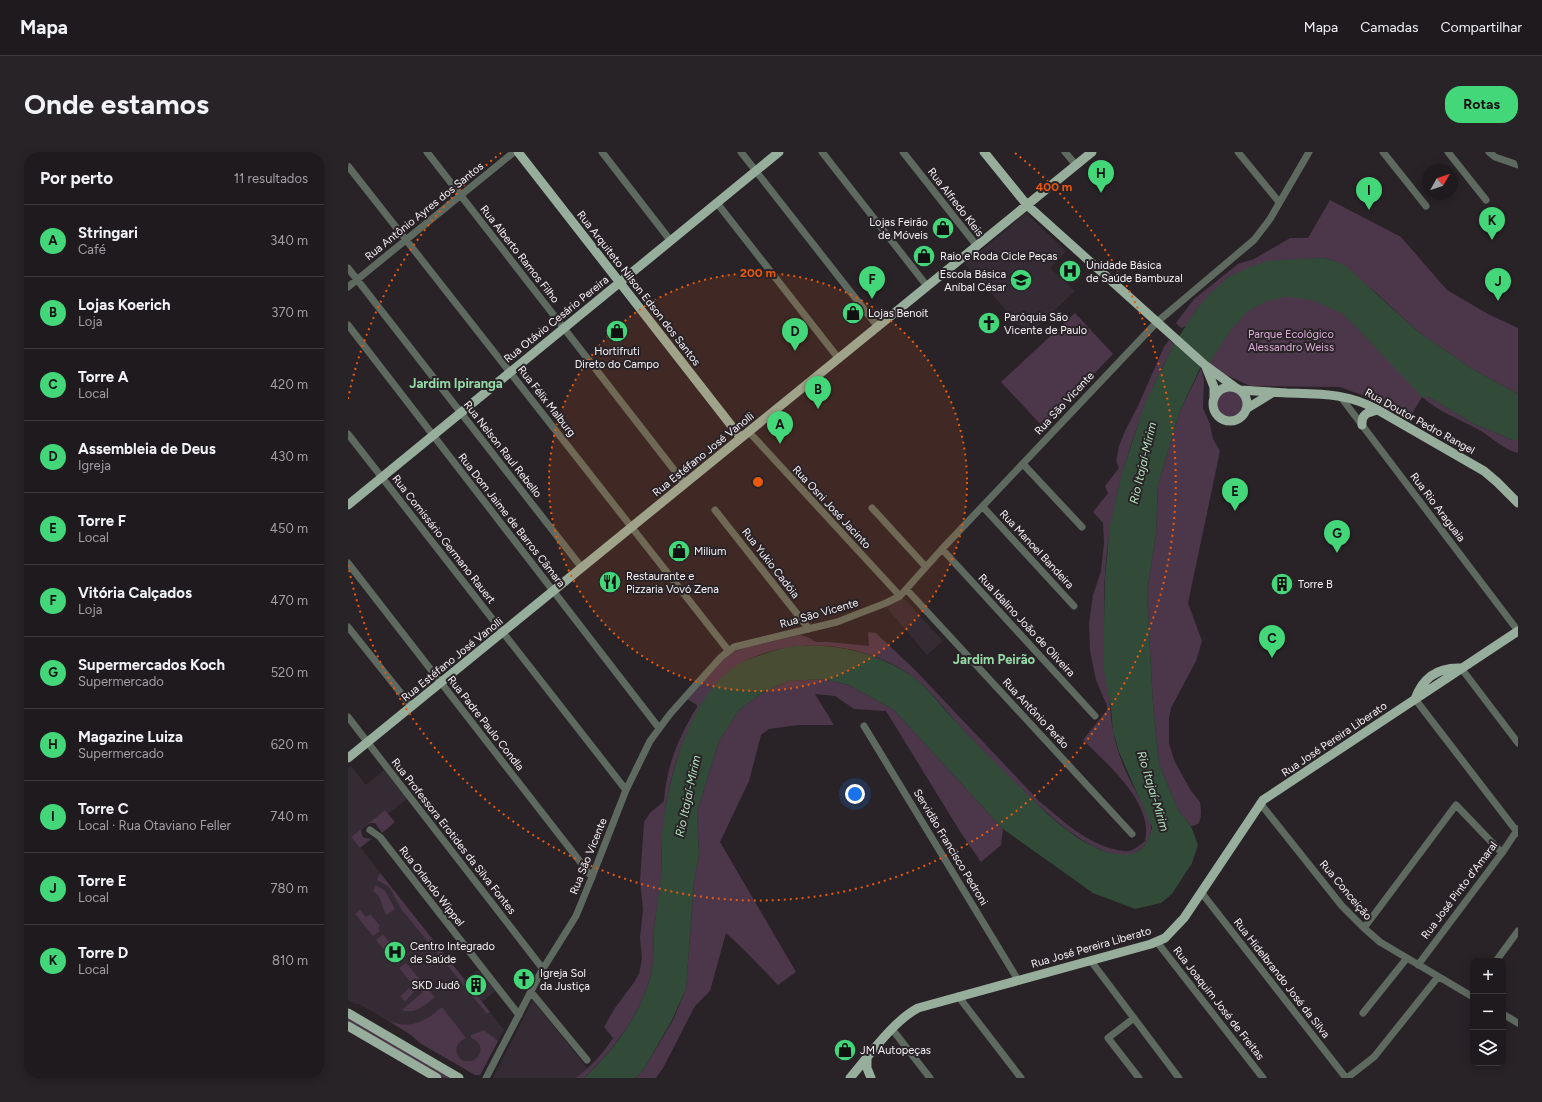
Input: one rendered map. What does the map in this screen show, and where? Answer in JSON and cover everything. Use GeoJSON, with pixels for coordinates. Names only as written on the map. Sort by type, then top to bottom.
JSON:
{"type":"FeatureCollection","features":[{"type":"Feature","properties":{"kind":"main road","name":"Rua Arquiteto Nilson Edson dos Santos"},"geometry":{"type":"LineString","coordinates":[[518,152],[620,283],[745,435]]}},
{"type":"Feature","properties":{"kind":"main road","name":"Rua Otávio Cesário Pereira"},"geometry":{"type":"LineString","coordinates":[[348,505],[779,152]]}},
{"type":"Feature","properties":{"kind":"main road"},"geometry":{"type":"LineString","coordinates":[[984,152],[1027,205],[1205,365],[1238,389],[1246,399],[1246,409],[1244,414],[1236,420],[1226,421],[1214,410],[1211,378],[1205,365]]}},
{"type":"Feature","properties":{"kind":"main road","name":"Rua Estéfano José Vanolli"},"geometry":{"type":"LineString","coordinates":[[348,758],[1092,152]]}},
{"type":"Feature","properties":{"kind":"main road"},"geometry":{"type":"LineString","coordinates":[[1214,398],[1221,390],[1225,388],[1238,389]]}},
{"type":"Feature","properties":{"kind":"main road","name":"Rua Doutor Pedro Rangel"},"geometry":{"type":"LineString","coordinates":[[1238,389],[1340,396],[1361,401],[1484,471],[1518,503]]}},
{"type":"Feature","properties":{"kind":"main road"},"geometry":{"type":"LineString","coordinates":[[1246,409],[1272,392]]}},
{"type":"Feature","properties":{"kind":"main road"},"geometry":{"type":"LineString","coordinates":[[1362,425],[1362,420],[1365,414],[1378,410]]}},
{"type":"Feature","properties":{"kind":"main road","name":"Rua José Pereira Liberato"},"geometry":{"type":"LineString","coordinates":[[851,1077],[892,1029],[904,1017],[918,1008],[1157,942],[1165,938],[1177,927],[1260,803],[1518,631]]}},
{"type":"Feature","properties":{"kind":"main road","name":"Rua José Pereira Liberato"},"geometry":{"type":"LineString","coordinates":[[1415,699],[1421,686],[1431,676],[1445,669],[1461,668]]}},
{"type":"Feature","properties":{"kind":"main road"},"geometry":{"type":"LineString","coordinates":[[1428,690],[1431,676],[1440,683]]}},
{"type":"Feature","properties":{"kind":"main road"},"geometry":{"type":"LineString","coordinates":[[348,1012],[459,1078]]}},
{"type":"Feature","properties":{"kind":"main road"},"geometry":{"type":"LineString","coordinates":[[348,1026],[437,1078]]}},
{"type":"Feature","properties":{"kind":"main road"},"geometry":{"type":"LineString","coordinates":[[867,1058],[867,1068],[870,1078]]}},
{"type":"Feature","properties":{"kind":"main road"},"geometry":{"type":"LineString","coordinates":[[851,1077],[860,1074],[870,1078]]}},
{"type":"Feature","properties":{"kind":"street","name":"Rua Alberto Ramos Filho"},"geometry":{"type":"LineString","coordinates":[[427,152],[685,484]]}},
{"type":"Feature","properties":{"kind":"street","name":"Rua Antônio Ayres dos Santos"},"geometry":{"type":"LineString","coordinates":[[348,287],[514,152]]}},
{"type":"Feature","properties":{"kind":"street"},"geometry":{"type":"LineString","coordinates":[[602,152],[670,240]]}},
{"type":"Feature","properties":{"kind":"street"},"geometry":{"type":"LineString","coordinates":[[741,152],[878,327]]}},
{"type":"Feature","properties":{"kind":"street"},"geometry":{"type":"LineString","coordinates":[[822,152],[928,286]]}},
{"type":"Feature","properties":{"kind":"street","name":"Rua Alfredo Kleis"},"geometry":{"type":"LineString","coordinates":[[903,152],[976,246]]}},
{"type":"Feature","properties":{"kind":"street"},"geometry":{"type":"LineString","coordinates":[[1065,152],[1076,165]]}},
{"type":"Feature","properties":{"kind":"street"},"geometry":{"type":"LineString","coordinates":[[1238,152],[1279,202]]}},
{"type":"Feature","properties":{"kind":"street","name":"Rua São Vicente"},"geometry":{"type":"LineString","coordinates":[[486,1078],[543,969],[576,916],[626,790],[640,759],[659,728],[682,700],[728,650],[742,644],[809,629],[853,616],[886,604],[907,590],[942,549],[1157,322],[1254,240],[1263,229],[1309,152]]}},
{"type":"Feature","properties":{"kind":"street"},"geometry":{"type":"LineString","coordinates":[[1383,152],[1426,206]]}},
{"type":"Feature","properties":{"kind":"street"},"geometry":{"type":"LineString","coordinates":[[1448,152],[1486,200]]}},
{"type":"Feature","properties":{"kind":"street"},"geometry":{"type":"LineString","coordinates":[[1489,152],[1495,157],[1518,165]]}},
{"type":"Feature","properties":{"kind":"street","name":"Rua Félix Malburg"},"geometry":{"type":"LineString","coordinates":[[348,166],[728,650]]}},
{"type":"Feature","properties":{"kind":"street"},"geometry":{"type":"LineString","coordinates":[[717,203],[839,358]]}},
{"type":"Feature","properties":{"kind":"street","name":"Rua Nelson Raul Rebello"},"geometry":{"type":"LineString","coordinates":[[348,268],[582,568]]}},
{"type":"Feature","properties":{"kind":"street","name":"Rua Dom Jaime de Barros Câmara"},"geometry":{"type":"LineString","coordinates":[[348,325],[659,728]]}},
{"type":"Feature","properties":{"kind":"street","name":"Rua Rio Araguaia"},"geometry":{"type":"LineString","coordinates":[[1340,396],[1518,631]]}},
{"type":"Feature","properties":{"kind":"street","name":"Rua Comissário Germano Rauert"},"geometry":{"type":"LineString","coordinates":[[348,434],[626,790]]}},
{"type":"Feature","properties":{"kind":"street","name":"Rua Osni José Jacinto"},"geometry":{"type":"LineString","coordinates":[[745,435],[900,596]]}},
{"type":"Feature","properties":{"kind":"street"},"geometry":{"type":"LineString","coordinates":[[1023,464],[1082,527]]}},
{"type":"Feature","properties":{"kind":"street","name":"Rua Manoel Bandeira"},"geometry":{"type":"LineString","coordinates":[[982,507],[1074,606]]}},
{"type":"Feature","properties":{"kind":"street"},"geometry":{"type":"LineString","coordinates":[[872,508],[926,567]]}},
{"type":"Feature","properties":{"kind":"street","name":"Rua Yukio Cadóia"},"geometry":{"type":"LineString","coordinates":[[716,510],[809,629]]}},
{"type":"Feature","properties":{"kind":"street","name":"Rua Idalino João de Oliveira"},"geometry":{"type":"LineString","coordinates":[[942,549],[1095,716]]}},
{"type":"Feature","properties":{"kind":"street","name":"Rua Padre Paulo Condla"},"geometry":{"type":"LineString","coordinates":[[348,563],[592,877]]}},
{"type":"Feature","properties":{"kind":"street","name":"Rua Antônio Perão"},"geometry":{"type":"LineString","coordinates":[[907,590],[1132,834]]}},
{"type":"Feature","properties":{"kind":"street"},"geometry":{"type":"LineString","coordinates":[[348,627],[412,707]]}},
{"type":"Feature","properties":{"kind":"street"},"geometry":{"type":"LineString","coordinates":[[1461,668],[1518,743]]}},
{"type":"Feature","properties":{"kind":"street"},"geometry":{"type":"LineString","coordinates":[[1415,699],[1517,831]]}},
{"type":"Feature","properties":{"kind":"street","name":"Rua Professora Erotides da Silva Fontes"},"geometry":{"type":"LineString","coordinates":[[348,717],[543,969]]}},
{"type":"Feature","properties":{"kind":"street","name":"Servidão Francisco Pedroni"},"geometry":{"type":"LineString","coordinates":[[864,726],[1018,980]]}},
{"type":"Feature","properties":{"kind":"street","name":"Rua Conceição"},"geometry":{"type":"LineString","coordinates":[[1260,803],[1342,906],[1364,928],[1380,942],[1438,977],[1470,994]]}},
{"type":"Feature","properties":{"kind":"street"},"geometry":{"type":"LineString","coordinates":[[1364,928],[1456,805],[1502,853]]}},
{"type":"Feature","properties":{"kind":"street","name":"Rua Orlando Wippel"},"geometry":{"type":"LineString","coordinates":[[370,830],[380,838],[519,1014]]}},
{"type":"Feature","properties":{"kind":"street","name":"Rua José Pinto d'Amaral"},"geometry":{"type":"LineString","coordinates":[[1418,965],[1517,831]]}},
{"type":"Feature","properties":{"kind":"street","name":"Rua Hidelbrando José da Silva"},"geometry":{"type":"LineString","coordinates":[[1201,892],[1347,1078]]}},
{"type":"Feature","properties":{"kind":"street"},"geometry":{"type":"LineString","coordinates":[[1498,958],[1518,931]]}},
{"type":"Feature","properties":{"kind":"street","name":"Rua Joaquim José de Freitas"},"geometry":{"type":"LineString","coordinates":[[1157,942],[1264,1078]]}},
{"type":"Feature","properties":{"kind":"street"},"geometry":{"type":"LineString","coordinates":[[1363,1013],[1407,958]]}},
{"type":"Feature","properties":{"kind":"street"},"geometry":{"type":"LineString","coordinates":[[1091,960],[1179,1078]]}},
{"type":"Feature","properties":{"kind":"street"},"geometry":{"type":"LineString","coordinates":[[1347,1078],[1374,1057],[1438,977]]}},
{"type":"Feature","properties":{"kind":"street"},"geometry":{"type":"LineString","coordinates":[[531,992],[587,1060]]}},
{"type":"Feature","properties":{"kind":"street"},"geometry":{"type":"LineString","coordinates":[[958,996],[1021,1078]]}},
{"type":"Feature","properties":{"kind":"street"},"geometry":{"type":"LineString","coordinates":[[1506,1016],[1518,1023]]}},
{"type":"Feature","properties":{"kind":"street"},"geometry":{"type":"LineString","coordinates":[[1134,1018],[1108,1038],[1139,1078]]}},
{"type":"Feature","properties":{"kind":"street"},"geometry":{"type":"LineString","coordinates":[[892,1029],[930,1078]]}},
{"type":"Feature","properties":{"kind":"shaded area","name":"Escola Básica Aníbal César"},"geometry":{"type":"Polygon","coordinates":[[[1026,213],[1066,251],[1050,268],[1075,291],[1028,335],[965,264],[1026,213]]]}},
{"type":"Feature","properties":{"kind":"shaded area"},"geometry":{"type":"Polygon","coordinates":[[[903,599],[943,641],[927,655],[887,608],[893,603],[903,599]]]}},
{"type":"Feature","properties":{"kind":"shaded area","name":"Centro Integrado de Saúde"},"geometry":{"type":"Polygon","coordinates":[[[351,766],[366,785],[384,770],[407,799],[388,814],[385,810],[352,837],[465,980],[478,970],[495,991],[482,1002],[504,1030],[480,1075],[475,1075],[420,1043],[411,1035],[373,1012],[348,1000],[348,769],[351,766]]]}},
{"type":"Feature","properties":{"kind":"shaded area"},"geometry":{"type":"Polygon","coordinates":[[[532,1001],[588,1069],[578,1078],[493,1078],[532,1001]]]}},
{"type":"Feature","properties":{"kind":"green space"},"geometry":{"type":"Polygon","coordinates":[[[1330,200],[1401,237],[1447,290],[1488,314],[1518,328],[1518,394],[1472,369],[1430,340],[1416,330],[1375,292],[1335,261],[1322,258],[1309,259],[1228,277],[1197,309],[1187,326],[1181,328],[1176,323],[1194,299],[1238,264],[1254,259],[1290,238],[1308,238],[1330,200]]]}},
{"type":"Feature","properties":{"kind":"green space","name":"Parque Ecológico Alessandro Weiss"},"geometry":{"type":"Polygon","coordinates":[[[1286,293],[1315,297],[1343,310],[1424,394],[1474,424],[1513,440],[1518,440],[1518,453],[1499,444],[1481,431],[1443,411],[1422,397],[1408,420],[1367,397],[1340,387],[1250,386],[1220,372],[1207,361],[1227,329],[1239,315],[1260,301],[1286,293]]]}},
{"type":"Feature","properties":{"kind":"green space"},"geometry":{"type":"Polygon","coordinates":[[[1075,313],[1113,354],[1043,427],[1001,382],[1075,313]]]}},
{"type":"Feature","properties":{"kind":"green space"},"geometry":{"type":"Polygon","coordinates":[[[1169,340],[1174,344],[1145,406],[1123,470],[1115,503],[1105,570],[1104,620],[1110,706],[1114,737],[1121,759],[1150,821],[1150,837],[1144,846],[1130,855],[1116,855],[1096,848],[1069,831],[1021,789],[1000,768],[926,688],[894,665],[864,653],[833,647],[802,646],[785,648],[757,656],[733,669],[718,684],[704,701],[693,720],[676,762],[666,806],[662,833],[661,879],[654,930],[653,963],[651,974],[641,1003],[616,1043],[584,1078],[576,1078],[596,1060],[613,1038],[604,1027],[615,1008],[639,974],[642,959],[640,938],[643,909],[640,881],[644,822],[650,813],[664,801],[667,776],[674,752],[697,707],[697,705],[687,699],[720,662],[732,652],[800,635],[816,642],[869,646],[868,632],[876,633],[917,672],[1039,801],[1075,830],[1095,842],[1117,850],[1130,851],[1145,841],[1146,827],[1136,799],[1116,772],[1083,740],[1107,710],[1107,706],[1096,680],[1090,651],[1089,623],[1093,595],[1101,571],[1104,543],[1103,523],[1093,512],[1108,493],[1105,486],[1119,468],[1116,461],[1119,446],[1164,347],[1169,340]]]}},
{"type":"Feature","properties":{"kind":"green space"},"geometry":{"type":"Polygon","coordinates":[[[1201,368],[1204,380],[1203,408],[1210,424],[1213,439],[1220,451],[1188,603],[1202,641],[1196,661],[1171,708],[1169,718],[1169,743],[1174,760],[1191,791],[1200,802],[1200,821],[1191,826],[1178,810],[1159,764],[1153,705],[1147,592],[1156,534],[1158,485],[1180,411],[1201,368]]]}},
{"type":"Feature","properties":{"kind":"green space"},"geometry":{"type":"Polygon","coordinates":[[[1230,390],[1240,394],[1244,404],[1240,414],[1230,418],[1220,414],[1216,404],[1220,394],[1230,390]]]}},
{"type":"Feature","properties":{"kind":"green space"},"geometry":{"type":"Polygon","coordinates":[[[823,679],[849,685],[894,710],[1003,829],[1001,845],[981,862],[961,833],[886,711],[854,709],[835,696],[815,694],[834,725],[798,725],[769,729],[761,735],[749,781],[720,842],[796,972],[778,985],[726,933],[710,991],[695,1006],[663,1068],[656,1078],[635,1078],[644,1069],[673,1020],[686,989],[694,883],[699,854],[697,812],[719,741],[739,710],[762,693],[788,681],[823,679]]]}},
{"type":"Feature","properties":{"kind":"green space"},"geometry":{"type":"Polygon","coordinates":[[[385,810],[395,822],[382,833],[375,823],[370,823],[361,829],[385,810]]]}},
{"type":"Feature","properties":{"kind":"green space"},"geometry":{"type":"Polygon","coordinates":[[[361,829],[362,836],[364,838],[374,839],[371,839],[360,848],[351,837],[361,829]]]}},
{"type":"Feature","properties":{"kind":"green space"},"geometry":{"type":"Polygon","coordinates":[[[380,873],[490,1012],[487,1014],[402,910],[389,887],[377,880],[380,873]]]}},
{"type":"Feature","properties":{"kind":"green space"},"geometry":{"type":"Polygon","coordinates":[[[376,885],[385,891],[395,909],[387,915],[379,896],[373,891],[376,885]]]}},
{"type":"Feature","properties":{"kind":"green space"},"geometry":{"type":"Polygon","coordinates":[[[360,910],[366,917],[370,914],[380,926],[378,928],[380,931],[373,936],[355,914],[360,910]]]}},
{"type":"Feature","properties":{"kind":"green space"},"geometry":{"type":"Polygon","coordinates":[[[383,934],[403,959],[397,965],[376,940],[383,934]]]}},
{"type":"Feature","properties":{"kind":"green space"},"geometry":{"type":"Polygon","coordinates":[[[406,963],[435,997],[420,1008],[411,1011],[402,1010],[423,992],[418,987],[405,1002],[400,996],[413,985],[399,968],[406,963]]]}},
{"type":"Feature","properties":{"kind":"green space"},"geometry":{"type":"Polygon","coordinates":[[[442,1007],[466,1038],[459,1042],[457,1048],[458,1055],[463,1061],[472,1061],[479,1055],[480,1052],[480,1045],[471,1038],[471,1035],[484,1030],[498,1041],[480,1075],[475,1075],[420,1043],[411,1035],[389,1021],[405,1025],[418,1023],[442,1007]]]}},
{"type":"Feature","properties":{"kind":"green space"},"geometry":{"type":"Polygon","coordinates":[[[348,1017],[451,1078],[444,1078],[348,1022],[348,1017]]]}},
{"type":"Feature","properties":{"kind":"water","name":"Rio Itajaí-Mirim"},"geometry":{"type":"Polygon","coordinates":[[[1322,258],[1335,261],[1347,267],[1416,330],[1472,369],[1518,394],[1518,440],[1513,440],[1474,424],[1424,394],[1343,310],[1315,297],[1286,293],[1265,298],[1245,309],[1227,329],[1208,359],[1200,368],[1180,411],[1158,485],[1156,534],[1147,592],[1153,705],[1159,764],[1178,810],[1191,826],[1198,845],[1192,863],[1172,894],[1161,903],[1135,909],[1093,893],[1003,829],[894,710],[849,685],[823,679],[788,681],[762,693],[739,710],[719,741],[697,812],[699,854],[694,883],[686,989],[672,1020],[644,1069],[635,1078],[584,1078],[605,1056],[624,1032],[639,1006],[650,978],[652,971],[654,930],[661,877],[663,823],[671,780],[685,736],[695,715],[707,696],[721,679],[737,665],[747,660],[772,651],[811,645],[852,650],[892,664],[919,682],[992,759],[1050,816],[1073,835],[1086,843],[1113,854],[1126,855],[1138,851],[1147,842],[1152,827],[1119,752],[1113,731],[1111,708],[1103,667],[1105,578],[1110,525],[1122,473],[1146,401],[1174,344],[1197,309],[1210,294],[1228,277],[1267,261],[1322,258]]]}},
{"type":"Feature","properties":{"kind":"waterway"},"geometry":{"type":"LineString","coordinates":[[1208,359],[1227,329],[1245,309],[1265,298],[1286,293],[1315,297],[1343,310],[1424,394]]}},
{"type":"Feature","properties":{"kind":"place","name":"Magazine Luiza"},"geometry":{"type":"Point","coordinates":[1101,193]}},
{"type":"Feature","properties":{"kind":"place","name":"Torre C"},"geometry":{"type":"Point","coordinates":[1369,210]}},
{"type":"Feature","properties":{"kind":"place","name":"Lojas Feirão de Móveis"},"geometry":{"type":"Point","coordinates":[943,228]}},
{"type":"Feature","properties":{"kind":"place","name":"Torre D"},"geometry":{"type":"Point","coordinates":[1492,240]}},
{"type":"Feature","properties":{"kind":"place","name":"Raio e Roda Cicle Peças"},"geometry":{"type":"Point","coordinates":[924,256]}},
{"type":"Feature","properties":{"kind":"place","name":"Unidade Básica de Saúde Bambuzal"},"geometry":{"type":"Point","coordinates":[1070,271]}},
{"type":"Feature","properties":{"kind":"place","name":"Escola Básica Aníbal César"},"geometry":{"type":"Point","coordinates":[1021,280]}},
{"type":"Feature","properties":{"kind":"place","name":"Vitória Calçados"},"geometry":{"type":"Point","coordinates":[872,299]}},
{"type":"Feature","properties":{"kind":"place","name":"Torre E"},"geometry":{"type":"Point","coordinates":[1498,301]}},
{"type":"Feature","properties":{"kind":"place","name":"Lojas Benoit"},"geometry":{"type":"Point","coordinates":[853,313]}},
{"type":"Feature","properties":{"kind":"place","name":"Paróquia São Vicente de Paulo"},"geometry":{"type":"Point","coordinates":[989,323]}},
{"type":"Feature","properties":{"kind":"place","name":"Hortifruti Direto do Campo"},"geometry":{"type":"Point","coordinates":[617,331]}},
{"type":"Feature","properties":{"kind":"place","name":"Assembleia de Deus"},"geometry":{"type":"Point","coordinates":[795,351]}},
{"type":"Feature","properties":{"kind":"place","name":"Lojas Koerich"},"geometry":{"type":"Point","coordinates":[818,409]}},
{"type":"Feature","properties":{"kind":"place","name":"Stringari"},"geometry":{"type":"Point","coordinates":[780,444]}},
{"type":"Feature","properties":{"kind":"place","name":"Torre F"},"geometry":{"type":"Point","coordinates":[1235,511]}},
{"type":"Feature","properties":{"kind":"place","name":"Milium"},"geometry":{"type":"Point","coordinates":[679,551]}},
{"type":"Feature","properties":{"kind":"place","name":"Supermercados Koch"},"geometry":{"type":"Point","coordinates":[1337,553]}},
{"type":"Feature","properties":{"kind":"place","name":"Restaurante e Pizzaria Vovó Zena"},"geometry":{"type":"Point","coordinates":[610,582]}},
{"type":"Feature","properties":{"kind":"place","name":"Torre B"},"geometry":{"type":"Point","coordinates":[1282,584]}},
{"type":"Feature","properties":{"kind":"place","name":"Torre A"},"geometry":{"type":"Point","coordinates":[1272,658]}},
{"type":"Feature","properties":{"kind":"place","name":"Centro Integrado de Saúde"},"geometry":{"type":"Point","coordinates":[395,952]}},
{"type":"Feature","properties":{"kind":"place","name":"Igreja Sol da Justiça"},"geometry":{"type":"Point","coordinates":[524,979]}},
{"type":"Feature","properties":{"kind":"place","name":"SKD Judô"},"geometry":{"type":"Point","coordinates":[476,985]}},
{"type":"Feature","properties":{"kind":"place","name":"JM Autopeças"},"geometry":{"type":"Point","coordinates":[845,1050]}},
{"type":"Feature","properties":{"kind":"district","name":"Jardim Ipiranga"},"geometry":{"type":"Point","coordinates":[456,383]}},
{"type":"Feature","properties":{"kind":"district","name":"Jardim Peirão"},"geometry":{"type":"Point","coordinates":[994,659]}}]}
